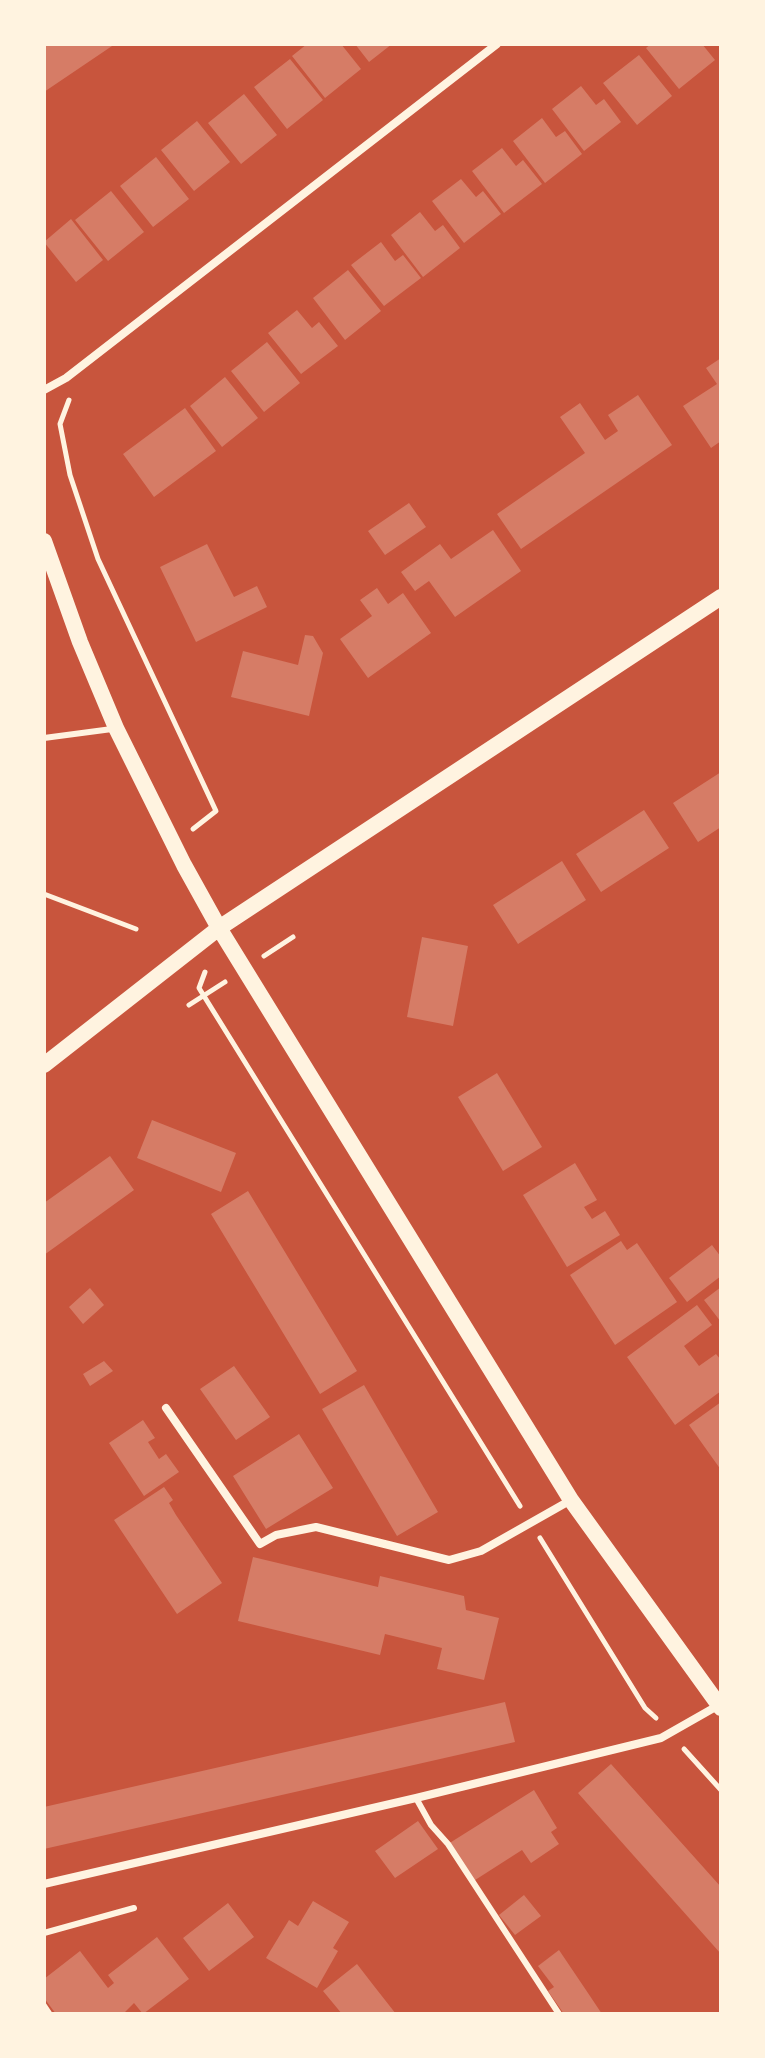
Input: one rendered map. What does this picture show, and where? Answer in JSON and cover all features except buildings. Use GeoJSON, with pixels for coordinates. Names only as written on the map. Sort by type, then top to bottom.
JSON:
{"type":"FeatureCollection","features":[{"type":"Feature","properties":{"kind":"main road"},"geometry":{"type":"LineString","coordinates":[[44,541],[116,728],[219,928],[571,1500],[720,1707]]}},
{"type":"Feature","properties":{"kind":"main road"},"geometry":{"type":"LineString","coordinates":[[44,1065],[219,928],[721,597]]}},
{"type":"Feature","properties":{"kind":"street"},"geometry":{"type":"LineString","coordinates":[[44,390],[66,378],[497,44]]}},
{"type":"Feature","properties":{"kind":"street"},"geometry":{"type":"LineString","coordinates":[[166,1408],[260,1544],[276,1535],[316,1527],[449,1560],[481,1551],[571,1500]]}},
{"type":"Feature","properties":{"kind":"street"},"geometry":{"type":"LineString","coordinates":[[44,1884],[661,1738],[720,1707]]}},
{"type":"Feature","properties":{"kind":"lane"},"geometry":{"type":"LineString","coordinates":[[44,738],[116,728]]}},
{"type":"Feature","properties":{"kind":"lane"},"geometry":{"type":"LineString","coordinates":[[416,1798],[559,2014]]}},
{"type":"Feature","properties":{"kind":"lane"},"geometry":{"type":"LineString","coordinates":[[44,1933],[134,1908]]}},
{"type":"Feature","properties":{"kind":"path"},"geometry":{"type":"LineString","coordinates":[[60,424],[70,475],[98,559],[216,811],[174,845]]}},
{"type":"Feature","properties":{"kind":"path"},"geometry":{"type":"LineString","coordinates":[[44,894],[136,929]]}},
{"type":"Feature","properties":{"kind":"path"},"geometry":{"type":"LineString","coordinates":[[219,928],[199,988],[645,1708],[721,1790]]}},
{"type":"Feature","properties":{"kind":"path"},"geometry":{"type":"LineString","coordinates":[[44,2005],[50,2014]]}}]}
